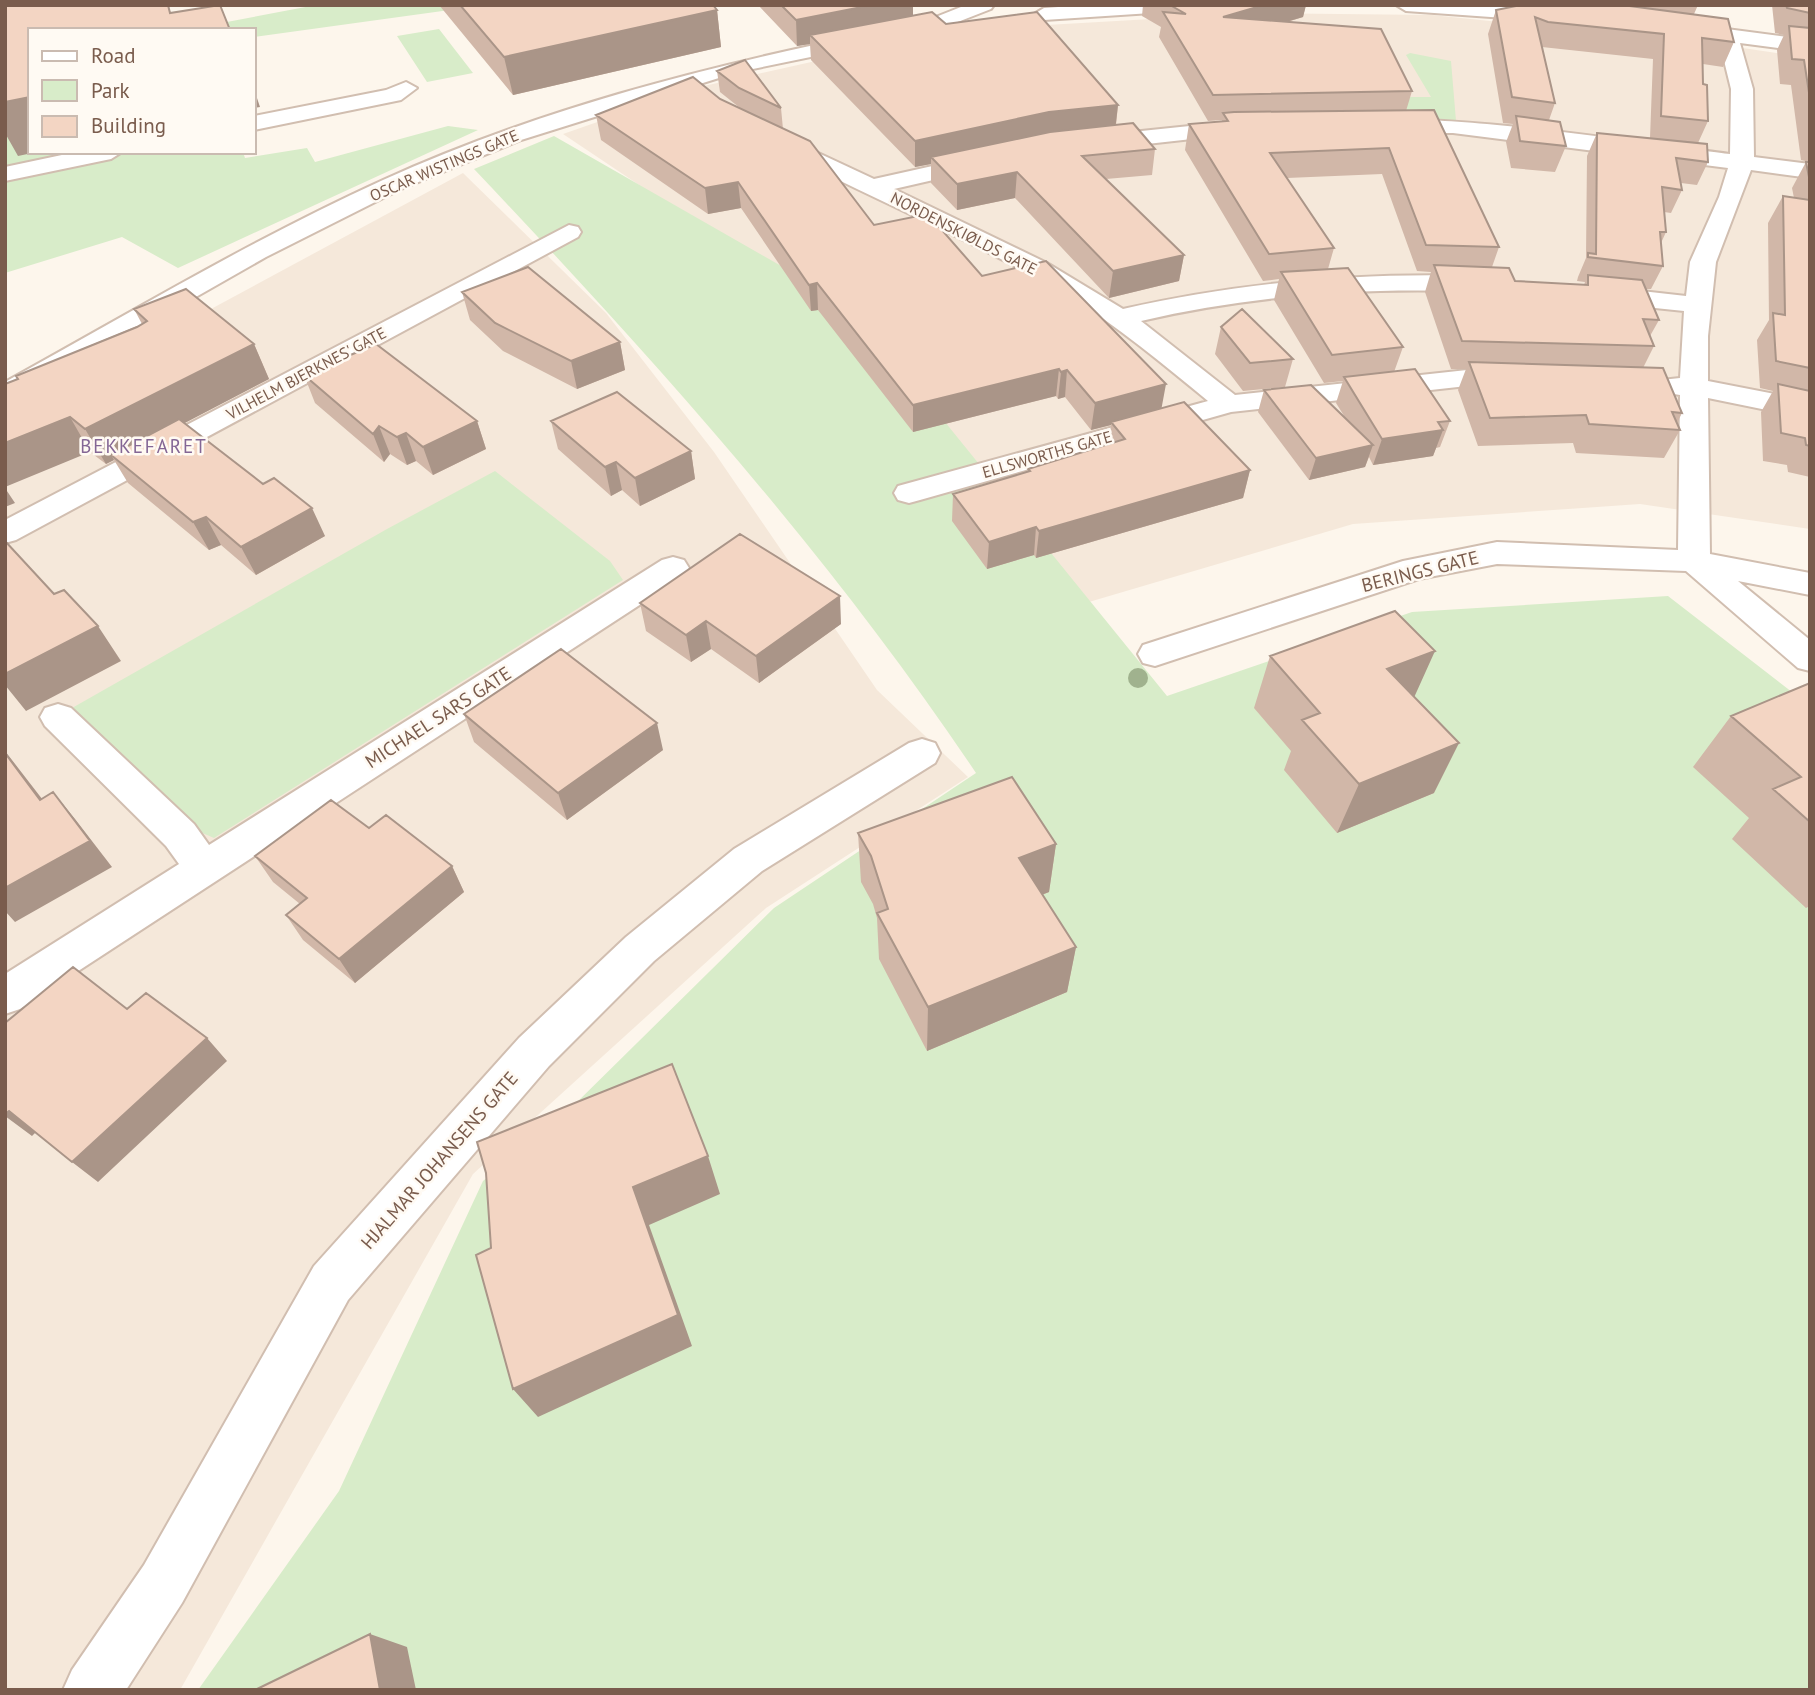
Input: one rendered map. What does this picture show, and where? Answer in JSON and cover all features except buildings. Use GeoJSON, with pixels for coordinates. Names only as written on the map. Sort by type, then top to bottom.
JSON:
{"type":"FeatureCollection","features":[{"type":"Feature","properties":{"kind":"street","name":"OSCAR WISTINGS GATE"},"geometry":{"type":"LineString","coordinates":[[5,394],[257,251],[391,185],[513,135],[697,89],[734,67],[920,30],[1001,10],[1182,5]]}},
{"type":"Feature","properties":{"kind":"street"},"geometry":{"type":"LineString","coordinates":[[1406,5],[1565,17]]}},
{"type":"Feature","properties":{"kind":"street"},"geometry":{"type":"LineString","coordinates":[[1686,30],[1810,46]]}},
{"type":"Feature","properties":{"kind":"street"},"geometry":{"type":"LineString","coordinates":[[1728,35],[1742,89],[1742,160],[1731,197],[1703,262],[1693,336],[1695,561],[1810,659]]}},
{"type":"Feature","properties":{"kind":"street"},"geometry":{"type":"LineString","coordinates":[[256,123],[393,95],[406,88]]}},
{"type":"Feature","properties":{"kind":"street"},"geometry":{"type":"LineString","coordinates":[[1363,127],[1453,126],[1742,160],[1810,171]]}},
{"type":"Feature","properties":{"kind":"street"},"geometry":{"type":"LineString","coordinates":[[1074,145],[1256,128]]}},
{"type":"Feature","properties":{"kind":"street","name":"NORDENSKIØLDS GATE"},"geometry":{"type":"LineString","coordinates":[[757,130],[875,186],[1018,260],[1119,318],[1229,404]]}},
{"type":"Feature","properties":{"kind":"street"},"geometry":{"type":"LineString","coordinates":[[5,174],[101,154]]}},
{"type":"Feature","properties":{"kind":"street"},"geometry":{"type":"LineString","coordinates":[[875,186],[1008,156]]}},
{"type":"Feature","properties":{"kind":"street","name":"VILHELM BJERKNES' GATE"},"geometry":{"type":"LineString","coordinates":[[5,533],[569,232]]}},
{"type":"Feature","properties":{"kind":"street"},"geometry":{"type":"LineString","coordinates":[[1119,318],[1235,293],[1367,283],[1508,285]]}},
{"type":"Feature","properties":{"kind":"street"},"geometry":{"type":"LineString","coordinates":[[1576,292],[1699,305]]}},
{"type":"Feature","properties":{"kind":"street","name":"ELLSWORTHS GATE"},"geometry":{"type":"LineString","coordinates":[[909,493],[1229,404],[1467,378],[1543,381]]}},
{"type":"Feature","properties":{"kind":"street"},"geometry":{"type":"LineString","coordinates":[[1644,385],[1695,387],[1810,410]]}},
{"type":"Feature","properties":{"kind":"street","name":"BERINGS GATE"},"geometry":{"type":"LineString","coordinates":[[1155,654],[1414,569],[1497,553],[1695,561],[1810,584]]}},
{"type":"Feature","properties":{"kind":"street","name":"MICHAEL SARS GATE"},"geometry":{"type":"LineString","coordinates":[[5,996],[673,568]]}},
{"type":"Feature","properties":{"kind":"street"},"geometry":{"type":"LineString","coordinates":[[58,717],[180,835],[204,869]]}},
{"type":"Feature","properties":{"kind":"street","name":"HJALMAR JOHANSENS GATE"},"geometry":{"type":"LineString","coordinates":[[92,1690],[163,1584],[331,1283],[534,1052],[640,949],[748,860],[922,753]]}},
{"type":"Feature","properties":{"kind":"shaded area"},"geometry":{"type":"Polygon","coordinates":[[[1256,13],[1432,15],[1729,46],[1810,58],[1810,529],[1640,504],[1353,524],[994,630],[790,286],[563,134],[695,88],[865,50],[996,28],[1256,13]]]}},
{"type":"Feature","properties":{"kind":"shaded area"},"geometry":{"type":"Polygon","coordinates":[[[463,173],[606,313],[714,452],[877,690],[968,777],[766,908],[473,1174],[180,1690],[5,1690],[5,420],[463,173]]]}},
{"type":"Feature","properties":{"kind":"green space"},"geometry":{"type":"Polygon","coordinates":[[[316,5],[486,5],[256,37],[256,28],[195,28],[316,5]]]}},
{"type":"Feature","properties":{"kind":"green space"},"geometry":{"type":"Polygon","coordinates":[[[439,29],[473,73],[427,82],[397,36],[439,29]]]}},
{"type":"Feature","properties":{"kind":"green space"},"geometry":{"type":"Polygon","coordinates":[[[1410,53],[1451,61],[1456,121],[1407,119],[1396,97],[1431,97],[1406,55],[1410,53]]]}},
{"type":"Feature","properties":{"kind":"green space"},"geometry":{"type":"Polygon","coordinates":[[[5,63],[28,145],[28,154],[71,154],[5,167],[5,63]]]}},
{"type":"Feature","properties":{"kind":"green space"},"geometry":{"type":"Polygon","coordinates":[[[448,126],[478,130],[178,268],[122,237],[5,273],[5,178],[123,154],[244,154],[245,158],[307,148],[315,162],[448,126]]]}},
{"type":"Feature","properties":{"kind":"green space"},"geometry":{"type":"Polygon","coordinates":[[[554,136],[851,306],[1167,696],[1412,612],[1668,596],[1810,706],[1810,1690],[198,1690],[339,1491],[483,1181],[569,1110],[774,908],[976,773],[920,692],[801,536],[674,387],[474,169],[554,136]]]}},
{"type":"Feature","properties":{"kind":"green space"},"geometry":{"type":"Polygon","coordinates":[[[495,471],[610,561],[623,580],[214,838],[200,832],[65,712],[387,529],[495,471]]]}},
{"type":"Feature","properties":{"kind":"district","name":"BEKKEFARET"},"geometry":{"type":"Point","coordinates":[144,446]}}]}
